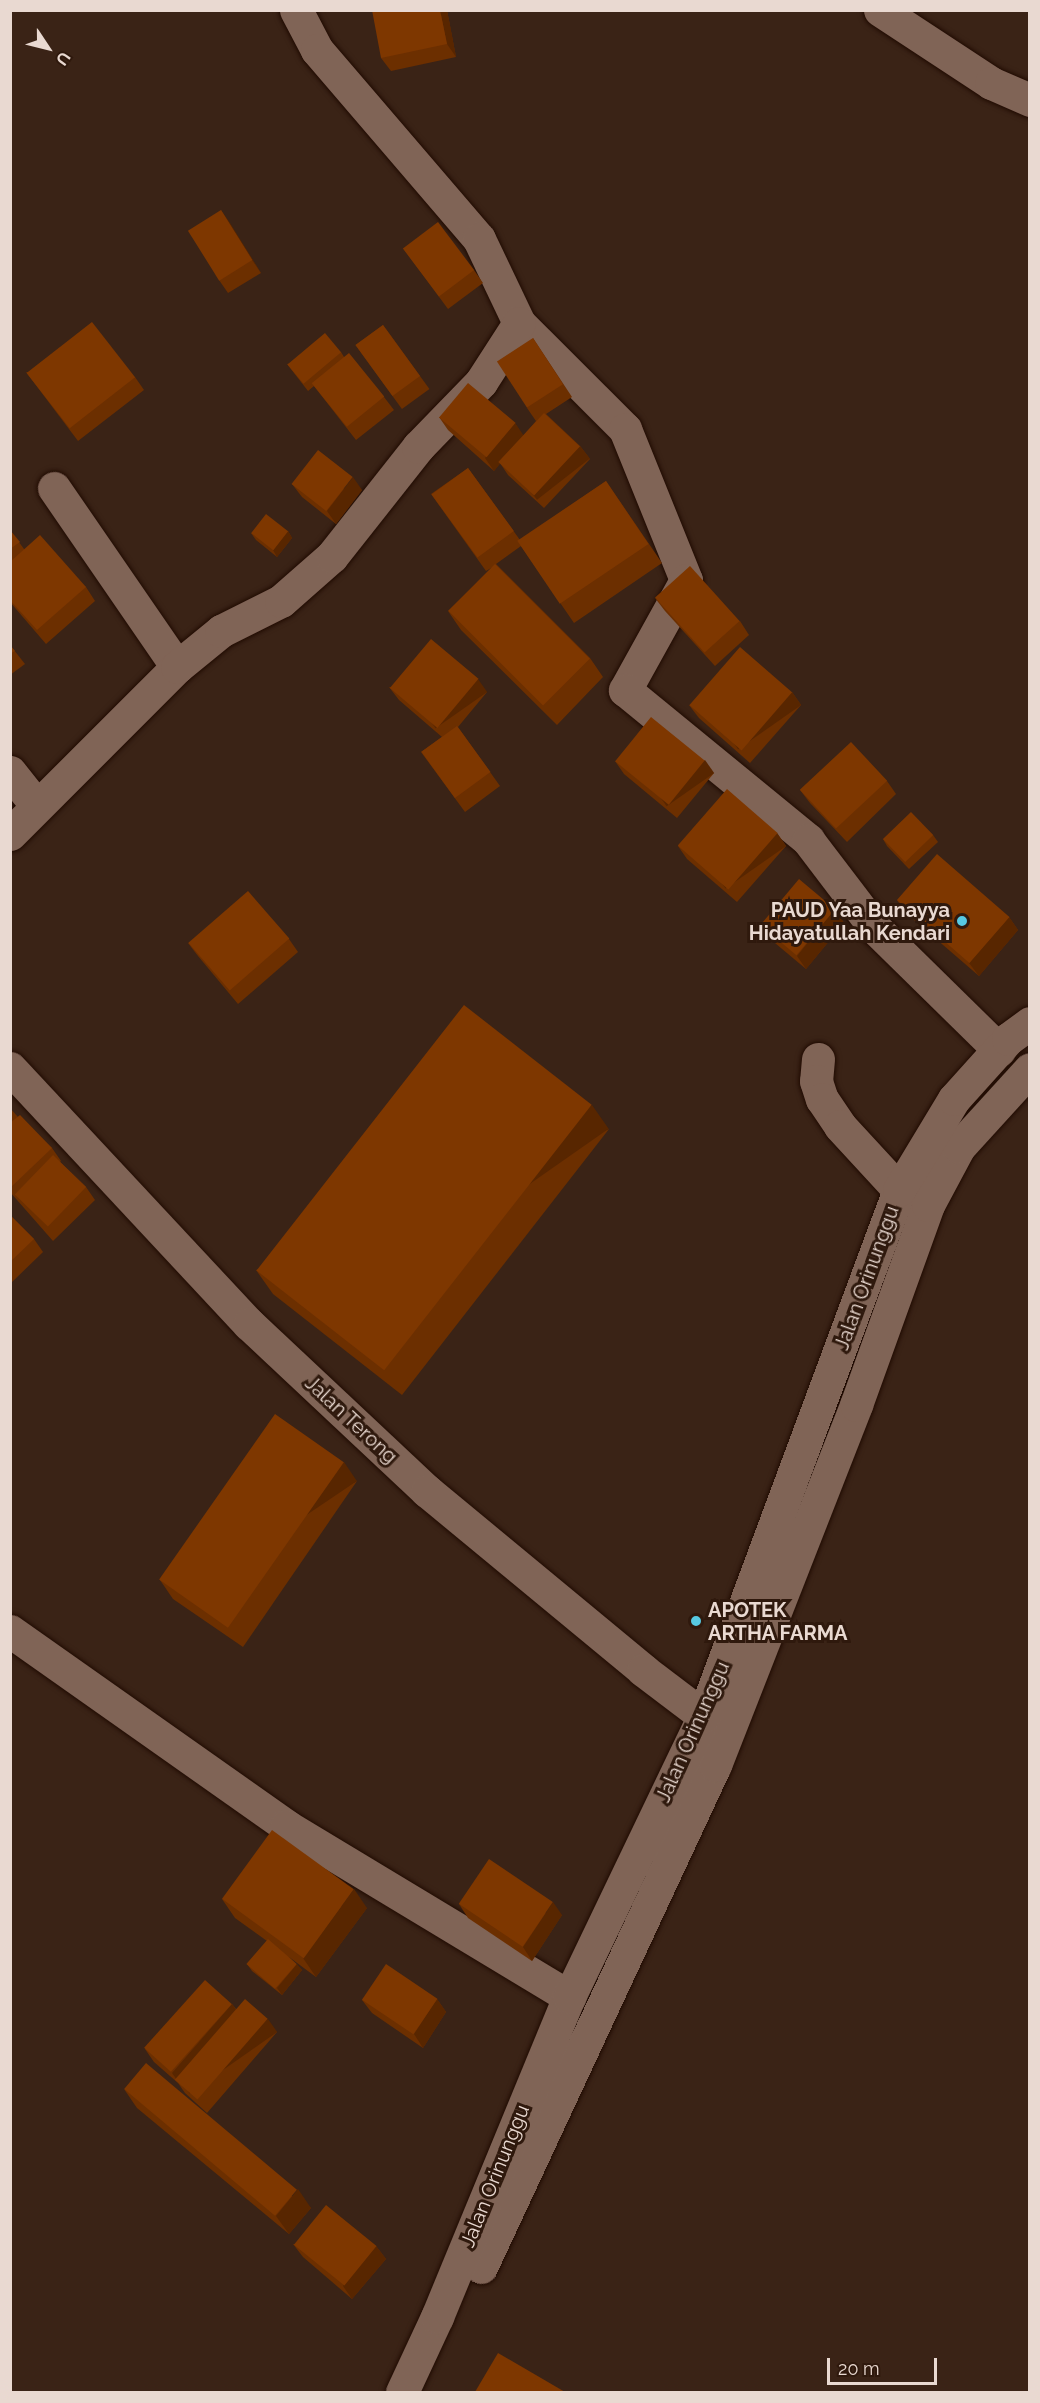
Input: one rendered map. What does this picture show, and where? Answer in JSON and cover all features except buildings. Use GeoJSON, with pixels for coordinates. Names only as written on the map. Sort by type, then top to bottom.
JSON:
{"type":"FeatureCollection","features":[{"type":"Feature","properties":{"kind":"street"},"geometry":{"type":"LineString","coordinates":[[296,10],[317,50],[479,239],[519,323],[625,429],[686,580],[625,690],[808,840],[875,928],[999,1050]]}},
{"type":"Feature","properties":{"kind":"street"},"geometry":{"type":"LineString","coordinates":[[880,10],[991,83],[1029,100]]}},
{"type":"Feature","properties":{"kind":"street"},"geometry":{"type":"LineString","coordinates":[[10,834],[177,667],[221,631],[281,601],[332,556],[418,447],[481,382],[519,323]]}},
{"type":"Feature","properties":{"kind":"street"},"geometry":{"type":"LineString","coordinates":[[54,488],[177,667]]}},
{"type":"Feature","properties":{"kind":"street"},"geometry":{"type":"LineString","coordinates":[[10,772],[37,806]]}},
{"type":"Feature","properties":{"kind":"street","name":"Jalan Orinunggu"},"geometry":{"type":"LineString","coordinates":[[402,2392],[422,2375],[568,1997],[715,1725],[899,1190],[954,1099],[999,1050],[1029,1023]]}},
{"type":"Feature","properties":{"kind":"street"},"geometry":{"type":"LineString","coordinates":[[818,1059],[816,1081],[822,1099],[840,1126],[899,1190]]}},
{"type":"Feature","properties":{"kind":"street","name":"Jalan Terong"},"geometry":{"type":"LineString","coordinates":[[10,1068],[249,1324],[418,1483],[715,1725]]}},
{"type":"Feature","properties":{"kind":"street","name":"Jalan Orinunggu"},"geometry":{"type":"LineString","coordinates":[[443,2323],[715,1725],[856,1405],[928,1205],[959,1147],[1029,1069]]}},
{"type":"Feature","properties":{"kind":"street"},"geometry":{"type":"LineString","coordinates":[[10,1631],[286,1826],[568,1997]]}},
{"type":"Feature","properties":{"kind":"place","name":"PAUD Yaa Bunayya Hidayatullah Kendari"},"geometry":{"type":"Point","coordinates":[962,921]}},
{"type":"Feature","properties":{"kind":"place","name":"APOTEK ARTHA FARMA"},"geometry":{"type":"Point","coordinates":[696,1621]}}]}
